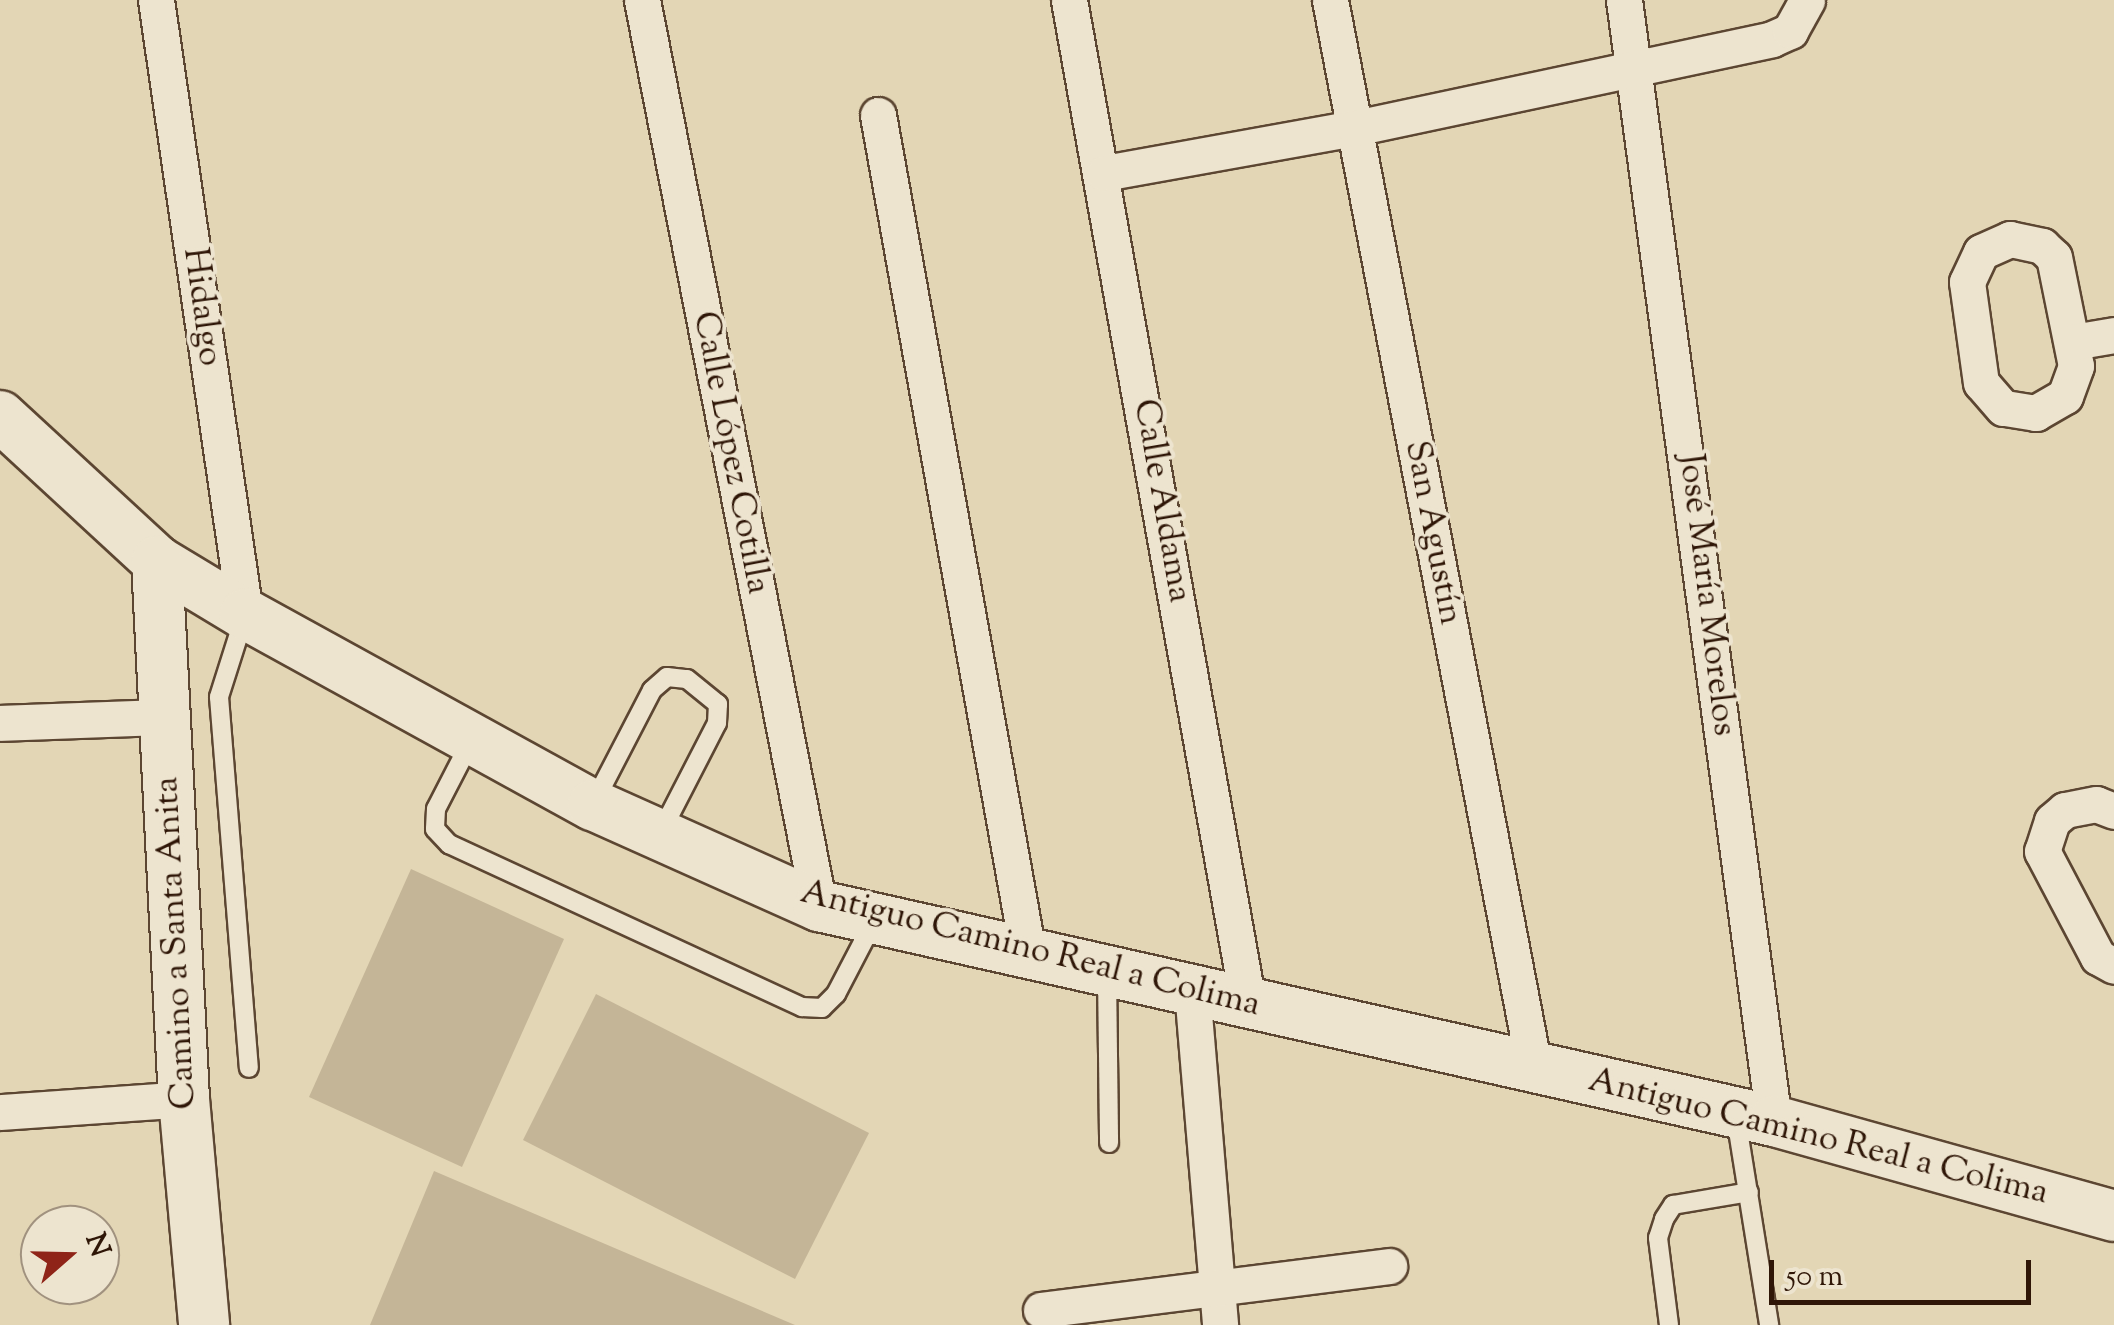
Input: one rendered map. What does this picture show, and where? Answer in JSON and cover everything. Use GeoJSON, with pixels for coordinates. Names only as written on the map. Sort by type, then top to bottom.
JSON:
{"type":"FeatureCollection","features":[{"type":"Feature","properties":{"kind":"main road","name":"Antiguo Camino Real a Colima"},"geometry":{"type":"LineString","coordinates":[[10,433],[158,560],[245,614],[592,805],[819,906],[1755,1116],[2114,1216]]}},
{"type":"Feature","properties":{"kind":"main road","name":"Camino a Santa Anita"},"geometry":{"type":"LineString","coordinates":[[158,560],[184,1099],[204,1325]]}},
{"type":"Feature","properties":{"kind":"street","name":"Hidalgo"},"geometry":{"type":"LineString","coordinates":[[156,0],[245,614]]}},
{"type":"Feature","properties":{"kind":"street","name":"Calle López Cotilla"},"geometry":{"type":"LineString","coordinates":[[642,0],[819,906]]}},
{"type":"Feature","properties":{"kind":"street","name":"Calle Aldama"},"geometry":{"type":"LineString","coordinates":[[1068,0],[1104,173],[1248,1003]]}},
{"type":"Feature","properties":{"kind":"street","name":"San Agustín"},"geometry":{"type":"LineString","coordinates":[[1330,0],[1534,1067]]}},
{"type":"Feature","properties":{"kind":"street","name":"José María Morelos"},"geometry":{"type":"LineString","coordinates":[[1624,0],[1636,70],[1755,1116]]}},
{"type":"Feature","properties":{"kind":"street"},"geometry":{"type":"LineString","coordinates":[[1104,173],[1354,128],[1636,70],[1790,31],[1807,0]]}},
{"type":"Feature","properties":{"kind":"street"},"geometry":{"type":"LineString","coordinates":[[878,115],[1028,953]]}},
{"type":"Feature","properties":{"kind":"street"},"geometry":{"type":"LineString","coordinates":[[2027,240],[2054,257],[2073,342],[2073,382],[2052,407],[2019,413],[1990,398],[1981,383],[1967,282],[1981,252],[1994,242],[2027,240]]}},
{"type":"Feature","properties":{"kind":"street"},"geometry":{"type":"LineString","coordinates":[[2073,342],[2114,336]]}},
{"type":"Feature","properties":{"kind":"street"},"geometry":{"type":"LineString","coordinates":[[0,723],[165,717]]}},
{"type":"Feature","properties":{"kind":"street"},"geometry":{"type":"LineString","coordinates":[[2114,811],[2096,804],[2065,810],[2052,820],[2042,851],[2098,957],[2114,966]]}},
{"type":"Feature","properties":{"kind":"street"},"geometry":{"type":"LineString","coordinates":[[1192,990],[1204,1072],[1214,1285],[1220,1325]]}},
{"type":"Feature","properties":{"kind":"street"},"geometry":{"type":"LineString","coordinates":[[0,1112],[184,1099]]}},
{"type":"Feature","properties":{"kind":"street"},"geometry":{"type":"LineString","coordinates":[[1042,1310],[1214,1285],[1388,1266]]}},
{"type":"Feature","properties":{"kind":"lane"},"geometry":{"type":"LineString","coordinates":[[245,614],[220,697],[249,1068]]}},
{"type":"Feature","properties":{"kind":"lane"},"geometry":{"type":"LineString","coordinates":[[592,805],[652,690],[667,677],[687,679],[718,704],[717,723],[658,837]]}},
{"type":"Feature","properties":{"kind":"lane"},"geometry":{"type":"LineString","coordinates":[[472,738],[436,808],[435,829],[449,844],[784,999],[822,1008],[836,994],[875,920]]}},
{"type":"Feature","properties":{"kind":"lane"},"geometry":{"type":"LineString","coordinates":[[1106,970],[1110,1143]]}},
{"type":"Feature","properties":{"kind":"lane"},"geometry":{"type":"LineString","coordinates":[[1755,1116],[1749,1192],[1770,1325]]}},
{"type":"Feature","properties":{"kind":"lane"},"geometry":{"type":"LineString","coordinates":[[1669,1325],[1658,1238],[1664,1218],[1673,1206],[1749,1192]]}},
{"type":"Feature","properties":{"kind":"shaded area"},"geometry":{"type":"Polygon","coordinates":[[[411,869],[564,939],[462,1167],[309,1097],[411,869]]]}},
{"type":"Feature","properties":{"kind":"shaded area"},"geometry":{"type":"Polygon","coordinates":[[[596,994],[869,1133],[795,1279],[523,1140],[596,994]]]}},
{"type":"Feature","properties":{"kind":"shaded area"},"geometry":{"type":"Polygon","coordinates":[[[434,1171],[795,1325],[370,1325],[434,1171]]]}}]}
